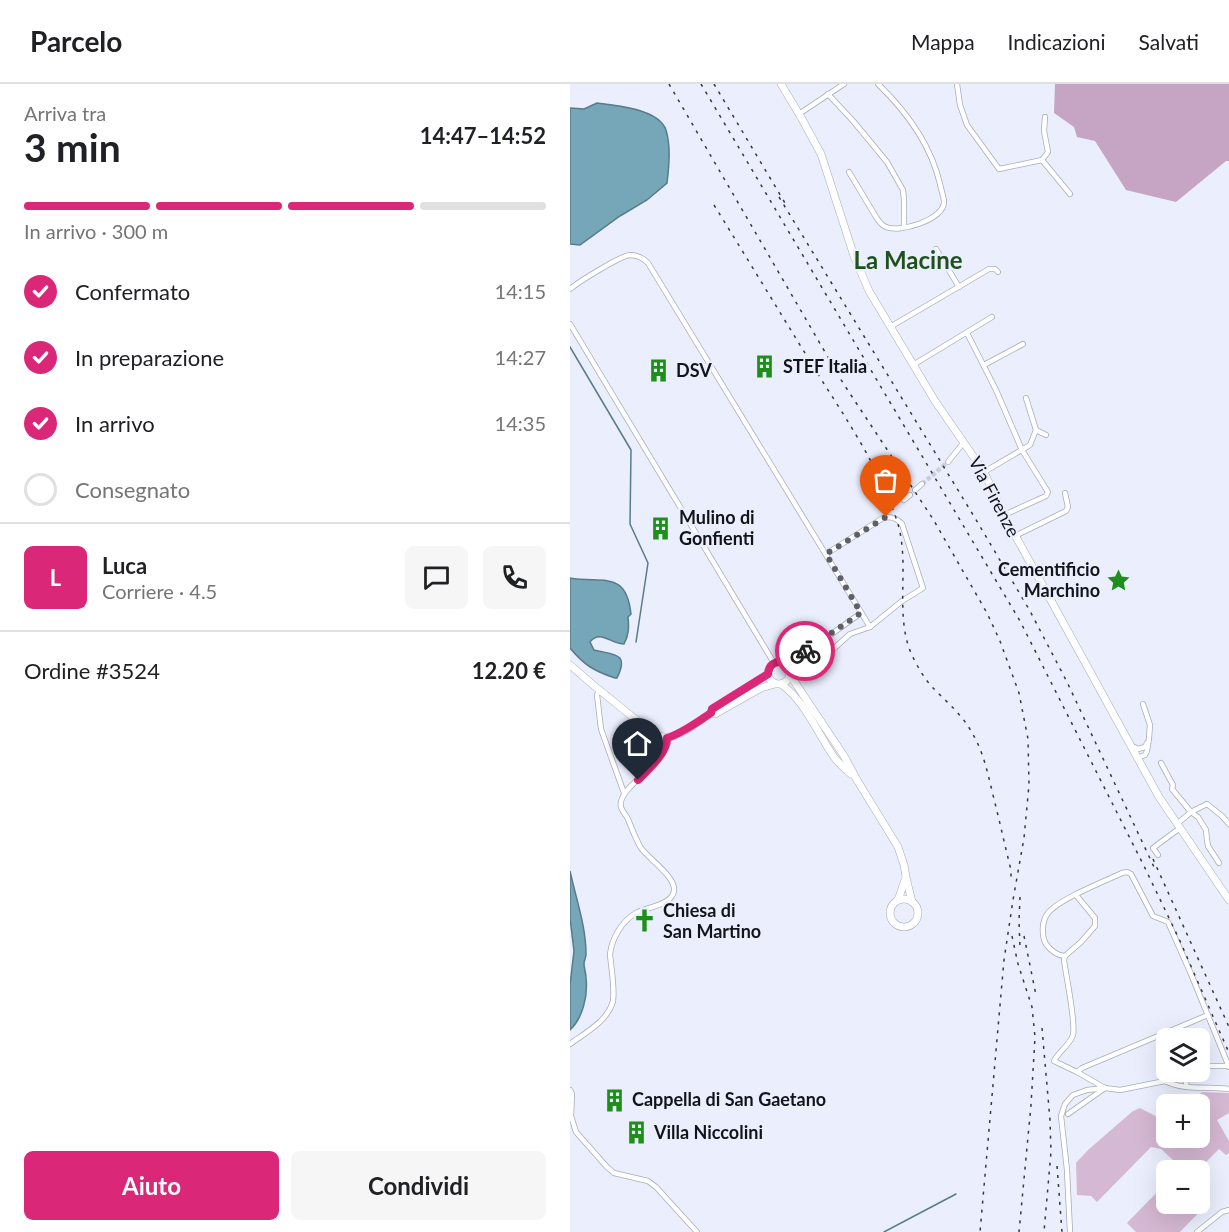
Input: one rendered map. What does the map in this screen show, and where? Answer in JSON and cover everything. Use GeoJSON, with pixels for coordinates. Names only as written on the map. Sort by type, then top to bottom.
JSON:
{"type":"FeatureCollection","features":[{"type":"Feature","properties":{"kind":"main road","name":"Via Firenze"},"geometry":{"type":"LineString","coordinates":[[781,84],[821,154],[854,256],[865,282],[935,401],[984,472],[1015,536],[1144,770],[1178,826],[1229,900]]}},
{"type":"Feature","properties":{"kind":"main road"},"geometry":{"type":"LineString","coordinates":[[857,780],[836,759],[798,699],[789,690],[770,680],[769,667],[774,663],[785,663],[790,669],[898,847],[904,865],[912,902],[917,911],[916,919],[911,924],[901,926],[890,916],[890,908],[898,900],[906,877]]}},
{"type":"Feature","properties":{"kind":"main road"},"geometry":{"type":"LineString","coordinates":[[570,665],[650,731],[667,738],[676,735],[711,713],[712,709],[768,674]]}},
{"type":"Feature","properties":{"kind":"main road"},"geometry":{"type":"LineString","coordinates":[[711,713],[715,714],[761,688],[787,681],[791,674]]}},
{"type":"Feature","properties":{"kind":"main road"},"geometry":{"type":"LineString","coordinates":[[898,900],[905,899],[912,902]]}},
{"type":"Feature","properties":{"kind":"street"},"geometry":{"type":"LineString","coordinates":[[800,114],[844,84]]}},
{"type":"Feature","properties":{"kind":"street"},"geometry":{"type":"LineString","coordinates":[[849,172],[880,224],[886,227],[904,227],[925,222],[936,216],[943,208],[938,176],[919,133],[903,111],[878,84]]}},
{"type":"Feature","properties":{"kind":"street"},"geometry":{"type":"LineString","coordinates":[[957,84],[960,105],[968,124],[999,169],[1042,160],[1048,152],[1044,131],[1045,117]]}},
{"type":"Feature","properties":{"kind":"street"},"geometry":{"type":"LineString","coordinates":[[828,94],[886,162],[903,190],[904,227]]}},
{"type":"Feature","properties":{"kind":"street"},"geometry":{"type":"LineString","coordinates":[[1042,160],[1070,194]]}},
{"type":"Feature","properties":{"kind":"street"},"geometry":{"type":"LineString","coordinates":[[936,249],[959,287]]}},
{"type":"Feature","properties":{"kind":"street"},"geometry":{"type":"LineString","coordinates":[[570,289],[623,256],[637,255],[648,263],[870,627]]}},
{"type":"Feature","properties":{"kind":"street"},"geometry":{"type":"LineString","coordinates":[[890,327],[989,269],[995,269],[998,272]]}},
{"type":"Feature","properties":{"kind":"street"},"geometry":{"type":"LineString","coordinates":[[913,364],[992,317]]}},
{"type":"Feature","properties":{"kind":"street"},"geometry":{"type":"LineString","coordinates":[[570,324],[774,663]]}},
{"type":"Feature","properties":{"kind":"street"},"geometry":{"type":"LineString","coordinates":[[967,333],[1022,450],[1048,492],[1004,515]]}},
{"type":"Feature","properties":{"kind":"street"},"geometry":{"type":"LineString","coordinates":[[984,365],[1023,344]]}},
{"type":"Feature","properties":{"kind":"street"},"geometry":{"type":"LineString","coordinates":[[984,472],[1030,445],[1036,430],[1026,398]]}},
{"type":"Feature","properties":{"kind":"street"},"geometry":{"type":"LineString","coordinates":[[1036,430],[1046,435]]}},
{"type":"Feature","properties":{"kind":"street"},"geometry":{"type":"LineString","coordinates":[[948,462],[964,442]]}},
{"type":"Feature","properties":{"kind":"street"},"geometry":{"type":"LineString","coordinates":[[915,490],[922,484]]}},
{"type":"Feature","properties":{"kind":"street"},"geometry":{"type":"LineString","coordinates":[[1015,536],[1066,511],[1068,507],[1065,493]]}},
{"type":"Feature","properties":{"kind":"street"},"geometry":{"type":"LineString","coordinates":[[904,500],[910,495]]}},
{"type":"Feature","properties":{"kind":"street"},"geometry":{"type":"LineString","coordinates":[[791,674],[805,662],[830,652],[850,634],[870,627],[902,601],[923,588],[903,527],[897,519],[884,518],[826,554]]}},
{"type":"Feature","properties":{"kind":"street"},"geometry":{"type":"LineString","coordinates":[[785,663],[861,613]]}},
{"type":"Feature","properties":{"kind":"street"},"geometry":{"type":"LineString","coordinates":[[826,638],[830,652]]}},
{"type":"Feature","properties":{"kind":"street"},"geometry":{"type":"LineString","coordinates":[[599,690],[597,695],[601,729],[624,793]]}},
{"type":"Feature","properties":{"kind":"street"},"geometry":{"type":"LineString","coordinates":[[1143,704],[1150,725],[1144,770]]}},
{"type":"Feature","properties":{"kind":"street"},"geometry":{"type":"LineString","coordinates":[[570,1044],[600,1021],[613,1002],[610,954],[616,935],[628,919],[638,912],[664,902],[674,893],[675,888],[670,878],[639,845],[621,808],[624,793],[652,766],[667,744],[667,738]]}},
{"type":"Feature","properties":{"kind":"street"},"geometry":{"type":"LineString","coordinates":[[1128,741],[1133,746],[1146,749]]}},
{"type":"Feature","properties":{"kind":"street"},"geometry":{"type":"LineString","coordinates":[[1137,758],[1146,749]]}},
{"type":"Feature","properties":{"kind":"street"},"geometry":{"type":"LineString","coordinates":[[1161,763],[1173,785],[1172,789],[1198,817],[1206,830],[1208,846],[1219,863]]}},
{"type":"Feature","properties":{"kind":"street"},"geometry":{"type":"LineString","coordinates":[[1158,855],[1153,848],[1191,812],[1207,804],[1229,824]]}},
{"type":"Feature","properties":{"kind":"street"},"geometry":{"type":"LineString","coordinates":[[1065,956],[1060,956],[1046,944],[1043,920],[1050,910],[1122,873],[1131,874],[1153,916],[1167,922],[1229,1067],[1210,1066]]}},
{"type":"Feature","properties":{"kind":"street"},"geometry":{"type":"LineString","coordinates":[[1076,895],[1095,918],[1095,926],[1065,956],[1073,1034],[1070,1041],[1054,1059],[1057,1064],[1105,1088]]}},
{"type":"Feature","properties":{"kind":"street"},"geometry":{"type":"LineString","coordinates":[[1077,1072],[1208,1016]]}},
{"type":"Feature","properties":{"kind":"street"},"geometry":{"type":"LineString","coordinates":[[1088,1090],[1092,1085],[1090,1080]]}},
{"type":"Feature","properties":{"kind":"street"},"geometry":{"type":"LineString","coordinates":[[1070,1232],[1067,1170],[1061,1116],[1065,1104],[1073,1095],[1088,1090],[1105,1088],[1120,1090],[1160,1082]]}},
{"type":"Feature","properties":{"kind":"street"},"geometry":{"type":"LineString","coordinates":[[1167,1082],[1174,1086],[1227,1088]]}},
{"type":"Feature","properties":{"kind":"street"},"geometry":{"type":"LineString","coordinates":[[1186,1082],[1186,1087]]}},
{"type":"Feature","properties":{"kind":"street"},"geometry":{"type":"LineString","coordinates":[[1068,1114],[1105,1088]]}},
{"type":"Feature","properties":{"kind":"street"},"geometry":{"type":"LineString","coordinates":[[570,1090],[572,1094],[571,1116],[576,1132],[607,1167],[614,1173],[648,1181],[697,1232]]}},
{"type":"Feature","properties":{"kind":"street"},"geometry":{"type":"LineString","coordinates":[[1197,1232],[1222,1212],[1229,1210]]}},
{"type":"Feature","properties":{"kind":"shaded area"},"geometry":{"type":"Polygon","coordinates":[[[1055,84],[1229,84],[1229,161],[1226,161],[1176,202],[1126,190],[1095,141],[1077,137],[1074,127],[1054,113],[1055,84]]]}},
{"type":"Feature","properties":{"kind":"shaded area"},"geometry":{"type":"Polygon","coordinates":[[[645,742],[659,752],[650,765],[636,755],[645,742]]]}},
{"type":"Feature","properties":{"kind":"shaded area"},"geometry":{"type":"Polygon","coordinates":[[[1202,1092],[1229,1093],[1229,1113],[1217,1120],[1229,1141],[1229,1153],[1226,1155],[1219,1149],[1208,1160],[1173,1160],[1161,1149],[1156,1148],[1210,1148],[1210,1094],[1200,1094],[1202,1092]]]}},
{"type":"Feature","properties":{"kind":"shaded area"},"geometry":{"type":"Polygon","coordinates":[[[1140,1108],[1156,1116],[1156,1148],[1151,1147],[1097,1202],[1091,1196],[1077,1195],[1076,1163],[1133,1111],[1140,1108]]]}},
{"type":"Feature","properties":{"kind":"shaded area"},"geometry":{"type":"Polygon","coordinates":[[[1156,1193],[1156,1214],[1197,1214],[1180,1232],[1136,1232],[1127,1223],[1156,1193]]]}},
{"type":"Feature","properties":{"kind":"water"},"geometry":{"type":"Polygon","coordinates":[[[597,103],[636,109],[655,117],[662,123],[669,143],[667,183],[647,200],[580,245],[570,244],[570,108],[584,109],[597,103]]]}},
{"type":"Feature","properties":{"kind":"water"},"geometry":{"type":"Polygon","coordinates":[[[570,578],[611,581],[624,590],[631,614],[628,617],[628,631],[624,644],[602,637],[594,638],[590,642],[594,650],[618,656],[622,663],[617,678],[590,667],[570,648],[570,578]]]}},
{"type":"Feature","properties":{"kind":"water"},"geometry":{"type":"Polygon","coordinates":[[[570,871],[584,933],[586,985],[581,1013],[570,1030],[570,985],[574,951],[570,918],[570,871]]]}},
{"type":"Feature","properties":{"kind":"waterway"},"geometry":{"type":"LineString","coordinates":[[570,347],[631,450],[630,524],[648,563],[636,642]]}},
{"type":"Feature","properties":{"kind":"waterway"},"geometry":{"type":"LineString","coordinates":[[884,1232],[956,1194]]}},
{"type":"Feature","properties":{"kind":"tunnel"},"geometry":{"type":"LineString","coordinates":[[922,484],[948,462]]}},
{"type":"Feature","properties":{"kind":"railway"},"geometry":{"type":"LineString","coordinates":[[669,84],[843,383],[933,519],[987,613],[1019,693],[1028,739],[1029,785],[1024,838],[1004,960],[980,1232]]}},
{"type":"Feature","properties":{"kind":"railway"},"geometry":{"type":"LineString","coordinates":[[701,84],[1020,621],[1144,866],[1229,1053]]}},
{"type":"Feature","properties":{"kind":"railway"},"geometry":{"type":"LineString","coordinates":[[714,84],[785,203]]}},
{"type":"Feature","properties":{"kind":"railway"},"geometry":{"type":"LineString","coordinates":[[779,197],[1030,611],[1067,682],[1154,867]]}},
{"type":"Feature","properties":{"kind":"railway"},"geometry":{"type":"LineString","coordinates":[[714,205],[853,429],[889,499],[900,534],[903,616],[909,648],[931,686],[955,709],[979,747],[988,772],[1011,870],[1011,882]]}},
{"type":"Feature","properties":{"kind":"railway"},"geometry":{"type":"LineString","coordinates":[[1153,859],[1229,1027]]}},
{"type":"Feature","properties":{"kind":"railway"},"geometry":{"type":"LineString","coordinates":[[1020,897],[1020,948]]}},
{"type":"Feature","properties":{"kind":"railway"},"geometry":{"type":"LineString","coordinates":[[1012,936],[1018,964],[1032,1007],[1035,1037],[1019,1232]]}},
{"type":"Feature","properties":{"kind":"railway"},"geometry":{"type":"LineString","coordinates":[[1024,936],[1036,995]]}},
{"type":"Feature","properties":{"kind":"railway"},"geometry":{"type":"LineString","coordinates":[[1042,1028],[1051,1152],[1044,1232]]}},
{"type":"Feature","properties":{"kind":"railway"},"geometry":{"type":"LineString","coordinates":[[1057,1166],[1062,1232]]}},
{"type":"Feature","properties":{"kind":"way so far"},"geometry":{"type":"LineString","coordinates":[[805,651],[861,613],[826,554],[886,517]]}},
{"type":"Feature","properties":{"kind":"place","name":"STEF Italia"},"geometry":{"type":"Point","coordinates":[765,367]}},
{"type":"Feature","properties":{"kind":"place","name":"DSV"},"geometry":{"type":"Point","coordinates":[658,371]}},
{"type":"Feature","properties":{"kind":"place","name":"Mulino di Gonfienti"},"geometry":{"type":"Point","coordinates":[661,528]}},
{"type":"Feature","properties":{"kind":"place","name":"Cementificio Marchino"},"geometry":{"type":"Point","coordinates":[1118,580]}},
{"type":"Feature","properties":{"kind":"place","name":"Chiesa di San Martino"},"geometry":{"type":"Point","coordinates":[645,921]}},
{"type":"Feature","properties":{"kind":"place","name":"Cappella di San Gaetano"},"geometry":{"type":"Point","coordinates":[614,1100]}},
{"type":"Feature","properties":{"kind":"place","name":"Villa Niccolini"},"geometry":{"type":"Point","coordinates":[636,1133]}},
{"type":"Feature","properties":{"kind":"district","name":"La Macine"},"geometry":{"type":"Point","coordinates":[908,261]}},
{"type":"Feature","properties":{"kind":"route"},"geometry":{"type":"LineString","coordinates":[[638,780],[652,766],[667,744],[667,738],[687,729],[711,713],[712,709],[768,674],[769,667],[774,663],[785,663],[805,651]]}}]}
